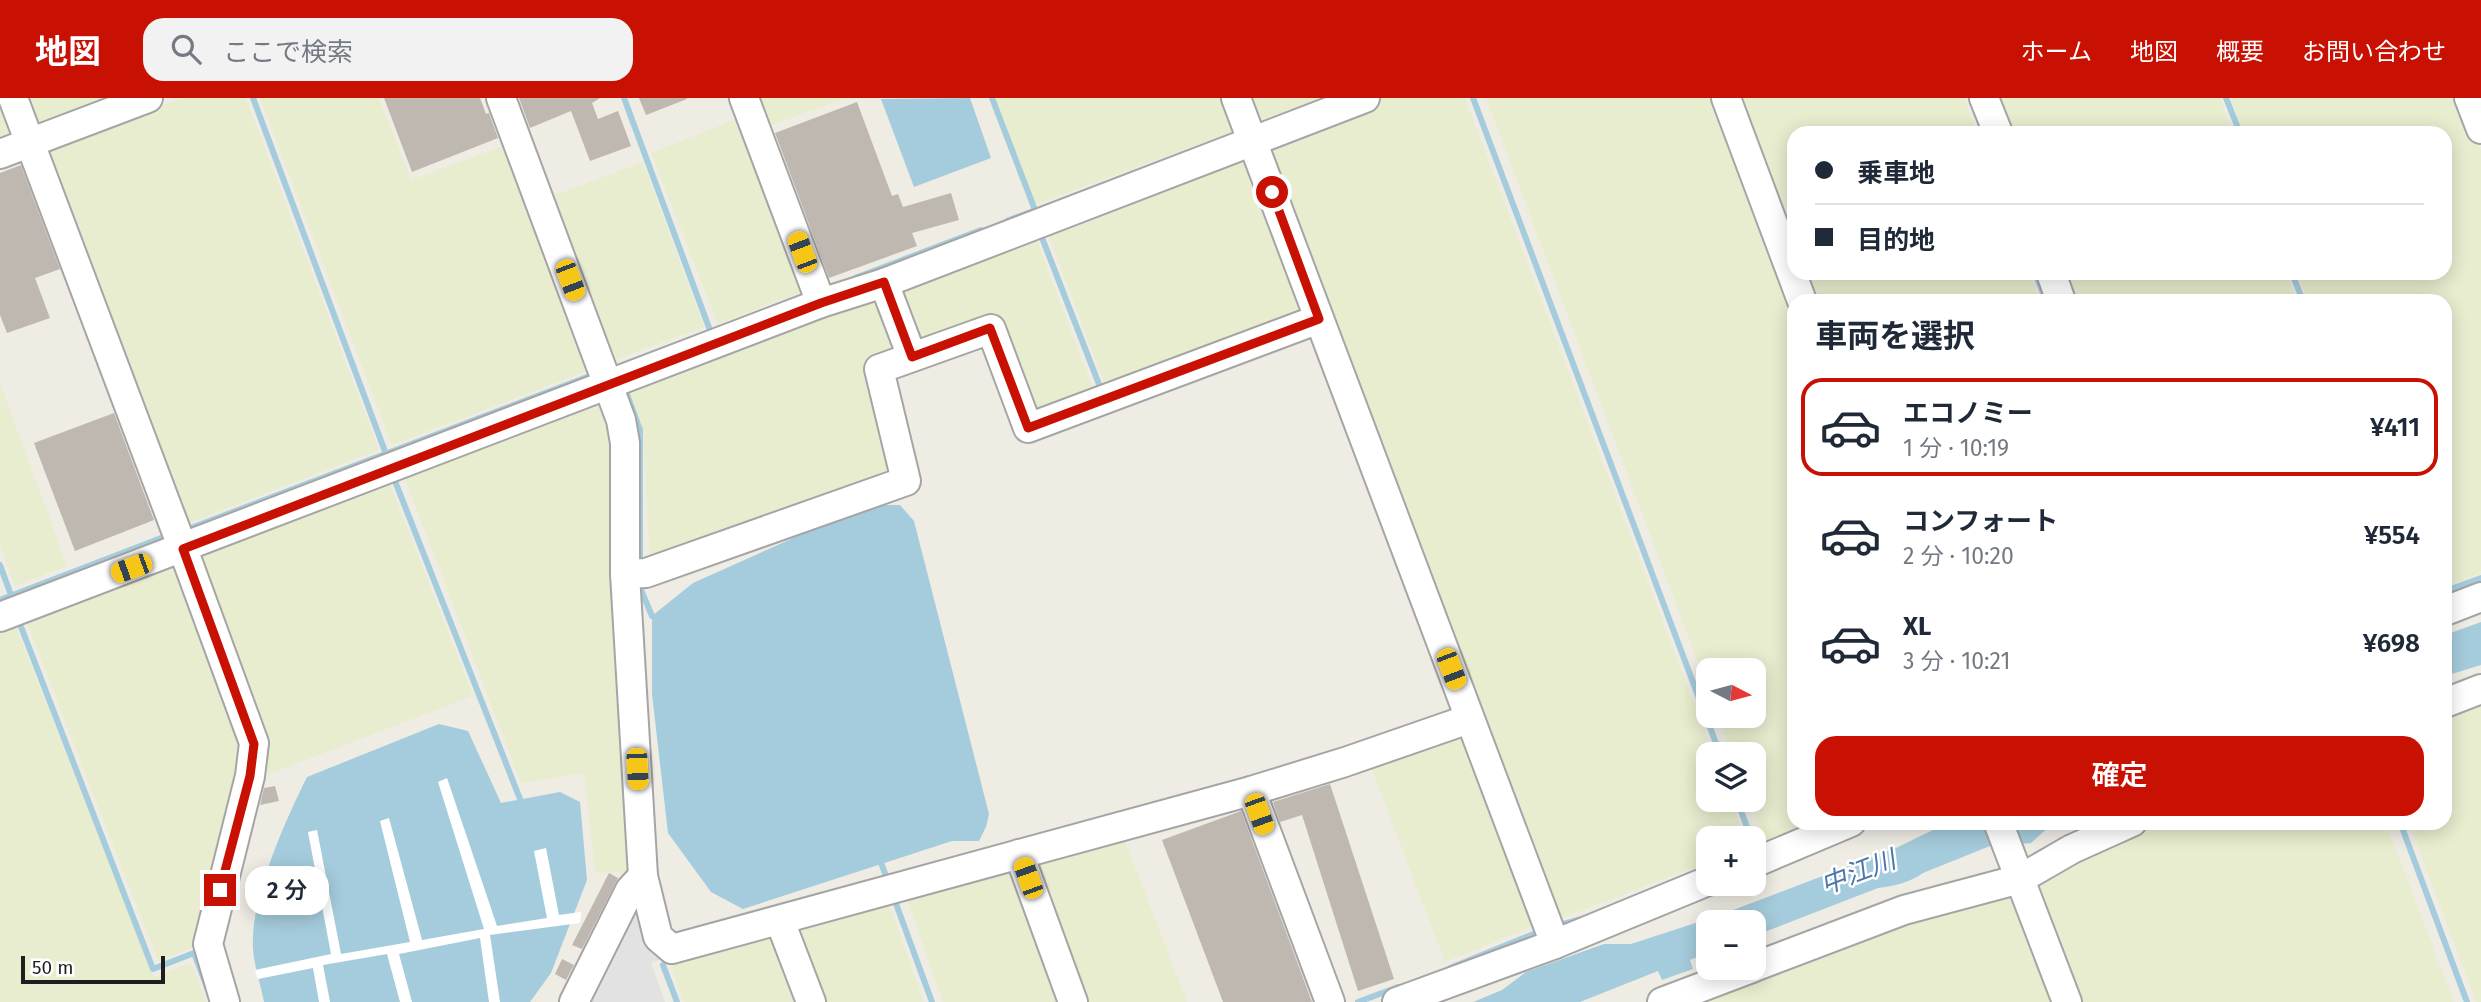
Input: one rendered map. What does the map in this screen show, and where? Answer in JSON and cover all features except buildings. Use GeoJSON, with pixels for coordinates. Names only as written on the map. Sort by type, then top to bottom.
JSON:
{"type":"FeatureCollection","features":[{"type":"Feature","properties":{"kind":"street"},"geometry":{"type":"LineString","coordinates":[[13,98],[254,744],[250,776],[208,944],[225,1002]]}},
{"type":"Feature","properties":{"kind":"street"},"geometry":{"type":"LineString","coordinates":[[0,153],[148,98]]}},
{"type":"Feature","properties":{"kind":"street"},"geometry":{"type":"LineString","coordinates":[[502,98],[621,420],[625,443],[625,574],[643,876],[658,937],[673,949],[1251,790],[1345,762],[1469,719]]}},
{"type":"Feature","properties":{"kind":"street"},"geometry":{"type":"LineString","coordinates":[[744,98],[821,303]]}},
{"type":"Feature","properties":{"kind":"street"},"geometry":{"type":"LineString","coordinates":[[1236,98],[1555,944]]}},
{"type":"Feature","properties":{"kind":"street"},"geometry":{"type":"LineString","coordinates":[[0,617],[1365,98]]}},
{"type":"Feature","properties":{"kind":"street"},"geometry":{"type":"LineString","coordinates":[[1726,98],[1787,261]]}},
{"type":"Feature","properties":{"kind":"street"},"geometry":{"type":"LineString","coordinates":[[1984,98],[1995,126]]}},
{"type":"Feature","properties":{"kind":"street"},"geometry":{"type":"LineString","coordinates":[[2469,98],[2481,129]]}},
{"type":"Feature","properties":{"kind":"street"},"geometry":{"type":"LineString","coordinates":[[884,282],[912,357]]}},
{"type":"Feature","properties":{"kind":"street"},"geometry":{"type":"LineString","coordinates":[[625,574],[646,573],[906,481],[879,369],[990,328],[1028,428],[1319,319]]}},
{"type":"Feature","properties":{"kind":"street"},"geometry":{"type":"LineString","coordinates":[[2452,608],[2481,597]]}},
{"type":"Feature","properties":{"kind":"street"},"geometry":{"type":"LineString","coordinates":[[2452,700],[2481,689]]}},
{"type":"Feature","properties":{"kind":"street"},"geometry":{"type":"LineString","coordinates":[[1251,790],[1330,1002]]}},
{"type":"Feature","properties":{"kind":"street"},"geometry":{"type":"LineString","coordinates":[[1766,858],[1832,830]]}},
{"type":"Feature","properties":{"kind":"street"},"geometry":{"type":"LineString","coordinates":[[2001,830],[2067,1002]]}},
{"type":"Feature","properties":{"kind":"street"},"geometry":{"type":"LineString","coordinates":[[1766,962],[2017,871],[2115,830]]}},
{"type":"Feature","properties":{"kind":"street"},"geometry":{"type":"LineString","coordinates":[[1019,854],[1073,1002]]}},
{"type":"Feature","properties":{"kind":"street"},"geometry":{"type":"LineString","coordinates":[[574,1002],[631,890],[643,876]]}},
{"type":"Feature","properties":{"kind":"street"},"geometry":{"type":"LineString","coordinates":[[1397,1002],[1555,944],[1696,886]]}},
{"type":"Feature","properties":{"kind":"street"},"geometry":{"type":"LineString","coordinates":[[780,921],[810,1002]]}},
{"type":"Feature","properties":{"kind":"street"},"geometry":{"type":"LineString","coordinates":[[1661,1002],[1719,980]]}},
{"type":"Feature","properties":{"kind":"green space"},"geometry":{"type":"Polygon","coordinates":[[[0,98],[17,126],[11,138],[0,142],[0,98]]]}},
{"type":"Feature","properties":{"kind":"green space"},"geometry":{"type":"Polygon","coordinates":[[[17,98],[118,98],[37,128],[17,98]]]}},
{"type":"Feature","properties":{"kind":"green space"},"geometry":{"type":"Polygon","coordinates":[[[182,98],[246,98],[379,450],[181,526],[44,150],[182,98]]]}},
{"type":"Feature","properties":{"kind":"green space"},"geometry":{"type":"Polygon","coordinates":[[[260,98],[379,98],[411,180],[511,143],[595,368],[392,445],[260,98]]]}},
{"type":"Feature","properties":{"kind":"green space"},"geometry":{"type":"Polygon","coordinates":[[[755,98],[846,98],[766,127],[755,98]]]}},
{"type":"Feature","properties":{"kind":"green space"},"geometry":{"type":"Polygon","coordinates":[[[995,98],[1229,98],[1240,129],[1036,204],[995,98]]]}},
{"type":"Feature","properties":{"kind":"green space"},"geometry":{"type":"Polygon","coordinates":[[[1242,98],[1320,98],[1251,124],[1242,98]]]}},
{"type":"Feature","properties":{"kind":"green space"},"geometry":{"type":"Polygon","coordinates":[[[1382,98],[1465,98],[1696,709],[1696,728],[1703,728],[1708,742],[1696,742],[1696,812],[1735,812],[1740,826],[1696,826],[1696,867],[1555,921],[1265,143],[1382,98]]]}},
{"type":"Feature","properties":{"kind":"green space"},"geometry":{"type":"Polygon","coordinates":[[[1486,98],[1713,98],[1787,295],[1787,830],[1794,830],[1766,841],[1766,826],[1759,826],[1754,812],[1766,812],[1766,742],[1728,742],[1722,728],[1766,728],[1766,658],[1696,658],[1486,98]]]}},
{"type":"Feature","properties":{"kind":"green space"},"geometry":{"type":"Polygon","coordinates":[[[1736,98],[1964,98],[1974,126],[1787,126],[1787,233],[1736,98]]]}},
{"type":"Feature","properties":{"kind":"green space"},"geometry":{"type":"Polygon","coordinates":[[[1990,98],[2220,98],[2230,126],[2000,126],[1990,98]]]}},
{"type":"Feature","properties":{"kind":"green space"},"geometry":{"type":"Polygon","coordinates":[[[2231,98],[2462,98],[2481,150],[2481,573],[2452,584],[2452,294],[2305,294],[2300,280],[2452,280],[2452,126],[2241,126],[2231,98]]]}},
{"type":"Feature","properties":{"kind":"green space"},"geometry":{"type":"Polygon","coordinates":[[[746,115],[809,289],[718,324],[651,153],[746,115]]]}},
{"type":"Feature","properties":{"kind":"green space"},"geometry":{"type":"Polygon","coordinates":[[[1243,151],[1309,309],[1108,393],[1045,226],[1243,151]]]}},
{"type":"Feature","properties":{"kind":"green space"},"geometry":{"type":"Polygon","coordinates":[[[643,162],[704,327],[608,362],[544,199],[643,162]]]}},
{"type":"Feature","properties":{"kind":"green space"},"geometry":{"type":"Polygon","coordinates":[[[1033,230],[1096,397],[1040,418],[994,319],[920,347],[894,293],[1033,230]]]}},
{"type":"Feature","properties":{"kind":"green space"},"geometry":{"type":"Polygon","coordinates":[[[1805,280],[2032,280],[2037,294],[1810,294],[1805,280]]]}},
{"type":"Feature","properties":{"kind":"green space"},"geometry":{"type":"Polygon","coordinates":[[[2059,280],[2289,280],[2294,294],[2064,294],[2059,280]]]}},
{"type":"Feature","properties":{"kind":"green space"},"geometry":{"type":"Polygon","coordinates":[[[872,292],[901,344],[871,366],[899,479],[650,564],[643,430],[628,384],[872,292]]]}},
{"type":"Feature","properties":{"kind":"green space"},"geometry":{"type":"Polygon","coordinates":[[[0,383],[67,566],[15,586],[0,546],[0,383]]]}},
{"type":"Feature","properties":{"kind":"green space"},"geometry":{"type":"Polygon","coordinates":[[[598,395],[615,418],[630,872],[595,873],[584,773],[521,783],[402,471],[598,395]]]}},
{"type":"Feature","properties":{"kind":"green space"},"geometry":{"type":"Polygon","coordinates":[[[387,476],[473,696],[269,774],[192,557],[387,476]]]}},
{"type":"Feature","properties":{"kind":"green space"},"geometry":{"type":"Polygon","coordinates":[[[181,561],[247,740],[201,944],[158,961],[24,615],[181,561]]]}},
{"type":"Feature","properties":{"kind":"green space"},"geometry":{"type":"Polygon","coordinates":[[[13,619],[154,977],[191,962],[206,1002],[0,1002],[0,624],[13,619]]]}},
{"type":"Feature","properties":{"kind":"green space"},"geometry":{"type":"Polygon","coordinates":[[[2481,696],[2481,1002],[2476,1002],[2412,830],[2452,830],[2452,707],[2481,696]]]}},
{"type":"Feature","properties":{"kind":"green space"},"geometry":{"type":"Polygon","coordinates":[[[1468,732],[1542,923],[1445,962],[1369,762],[1468,732]]]}},
{"type":"Feature","properties":{"kind":"green space"},"geometry":{"type":"Polygon","coordinates":[[[2130,830],[2389,830],[2454,1002],[2077,1002],[2031,880],[2130,830]]]}},
{"type":"Feature","properties":{"kind":"green space"},"geometry":{"type":"Polygon","coordinates":[[[1122,833],[1187,1002],[1079,1002],[1029,861],[1122,833]]]}},
{"type":"Feature","properties":{"kind":"green space"},"geometry":{"type":"Polygon","coordinates":[[[1005,867],[1017,871],[1066,1002],[943,1002],[905,894],[1005,867]]]}},
{"type":"Feature","properties":{"kind":"green space"},"geometry":{"type":"Polygon","coordinates":[[[2012,893],[2053,1002],[1700,1002],[1749,980],[1766,980],[1766,972],[1871,925],[2012,893]]]}},
{"type":"Feature","properties":{"kind":"green space"},"geometry":{"type":"Polygon","coordinates":[[[887,899],[924,1002],[815,1002],[795,925],[887,899]]]}},
{"type":"Feature","properties":{"kind":"green space"},"geometry":{"type":"Polygon","coordinates":[[[767,932],[778,939],[802,1002],[684,1002],[667,957],[767,932]]]}},
{"type":"Feature","properties":{"kind":"shaded area"},"geometry":{"type":"Polygon","coordinates":[[[632,900],[667,957],[651,963],[665,1002],[583,1002],[632,900]]]}},
{"type":"Feature","properties":{"kind":"water"},"geometry":{"type":"Polygon","coordinates":[[[970,98],[991,158],[914,187],[881,99],[970,98]]]}},
{"type":"Feature","properties":{"kind":"water"},"geometry":{"type":"Polygon","coordinates":[[[867,505],[900,505],[914,521],[989,814],[986,827],[979,841],[952,841],[743,909],[711,892],[668,833],[652,694],[652,616],[693,583],[867,505]]]}},
{"type":"Feature","properties":{"kind":"water"},"geometry":{"type":"Polygon","coordinates":[[[2481,622],[2481,665],[2452,674],[2452,632],[2481,622]]]}},
{"type":"Feature","properties":{"kind":"water"},"geometry":{"type":"Polygon","coordinates":[[[439,724],[468,731],[501,803],[560,792],[580,802],[587,880],[551,973],[530,1002],[264,1002],[253,948],[257,907],[279,838],[307,777],[439,724]]]}},
{"type":"Feature","properties":{"kind":"water","name":"中江川"},"geometry":{"type":"Polygon","coordinates":[[[1933,830],[2046,830],[2031,843],[1990,846],[1907,882],[1878,888],[1766,931],[1766,910],[1733,910],[1896,848],[1933,830]]]}},
{"type":"Feature","properties":{"kind":"water"},"geometry":{"type":"Polygon","coordinates":[[[1696,923],[1696,958],[1690,960],[1693,969],[1662,980],[1658,971],[1580,1002],[1473,1002],[1502,990],[1526,972],[1604,944],[1631,944],[1696,923]]]}},
{"type":"Feature","properties":{"kind":"pier"},"geometry":{"type":"Polygon","coordinates":[[[447,778],[497,926],[547,918],[534,851],[546,848],[559,915],[581,912],[580,923],[490,935],[500,1002],[489,1002],[480,938],[399,954],[412,1002],[400,1002],[387,954],[323,965],[330,1002],[319,1002],[313,968],[258,979],[255,970],[331,954],[308,832],[317,830],[341,954],[410,942],[380,821],[389,818],[422,940],[484,929],[438,782],[447,778]]]}},
{"type":"Feature","properties":{"kind":"waterway"},"geometry":{"type":"LineString","coordinates":[[253,98],[386,454]]}},
{"type":"Feature","properties":{"kind":"waterway"},"geometry":{"type":"LineString","coordinates":[[624,98],[711,333]]}},
{"type":"Feature","properties":{"kind":"waterway"},"geometry":{"type":"LineString","coordinates":[[992,98],[1035,210]]}},
{"type":"Feature","properties":{"kind":"waterway"},"geometry":{"type":"LineString","coordinates":[[1473,98],[1715,742]]}},
{"type":"Feature","properties":{"kind":"waterway"},"geometry":{"type":"LineString","coordinates":[[2226,98],[2237,126]]}},
{"type":"Feature","properties":{"kind":"waterway"},"geometry":{"type":"LineString","coordinates":[[1007,221],[1036,210]]}},
{"type":"Feature","properties":{"kind":"waterway"},"geometry":{"type":"LineString","coordinates":[[855,278],[981,230]]}},
{"type":"Feature","properties":{"kind":"waterway"},"geometry":{"type":"LineString","coordinates":[[1039,230],[1102,392]]}},
{"type":"Feature","properties":{"kind":"waterway"},"geometry":{"type":"LineString","coordinates":[[2038,280],[2043,294]]}},
{"type":"Feature","properties":{"kind":"waterway"},"geometry":{"type":"LineString","coordinates":[[2295,280],[2300,294]]}},
{"type":"Feature","properties":{"kind":"waterway"},"geometry":{"type":"LineString","coordinates":[[183,531],[595,374]]}},
{"type":"Feature","properties":{"kind":"waterway"},"geometry":{"type":"LineString","coordinates":[[627,394],[640,430],[640,565]]}},
{"type":"Feature","properties":{"kind":"waterway"},"geometry":{"type":"LineString","coordinates":[[393,476],[520,799]]}},
{"type":"Feature","properties":{"kind":"waterway"},"geometry":{"type":"LineString","coordinates":[[0,600],[169,535]]}},
{"type":"Feature","properties":{"kind":"waterway"},"geometry":{"type":"LineString","coordinates":[[0,565],[11,595]]}},
{"type":"Feature","properties":{"kind":"waterway"},"geometry":{"type":"LineString","coordinates":[[2452,588],[2481,578]]}},
{"type":"Feature","properties":{"kind":"waterway"},"geometry":{"type":"LineString","coordinates":[[639,585],[652,616]]}},
{"type":"Feature","properties":{"kind":"waterway"},"geometry":{"type":"LineString","coordinates":[[18,619],[153,969],[194,953],[208,990]]}},
{"type":"Feature","properties":{"kind":"waterway"},"geometry":{"type":"LineString","coordinates":[[1741,812],[1747,826]]}},
{"type":"Feature","properties":{"kind":"waterway"},"geometry":{"type":"LineString","coordinates":[[2403,830],[2467,1002]]}},
{"type":"Feature","properties":{"kind":"waterway"},"geometry":{"type":"LineString","coordinates":[[881,863],[888,881]]}},
{"type":"Feature","properties":{"kind":"waterway"},"geometry":{"type":"LineString","coordinates":[[895,901],[932,1002]]}},
{"type":"Feature","properties":{"kind":"waterway"},"geometry":{"type":"LineString","coordinates":[[1556,926],[1582,919]]}},
{"type":"Feature","properties":{"kind":"waterway"},"geometry":{"type":"LineString","coordinates":[[1450,968],[1541,931]]}},
{"type":"Feature","properties":{"kind":"waterway"},"geometry":{"type":"LineString","coordinates":[[663,965],[677,1002]]}},
{"type":"Feature","properties":{"kind":"waterway"},"geometry":{"type":"LineString","coordinates":[[1358,1002],[1398,987]]}},
{"type":"Feature","properties":{"kind":"route"},"geometry":{"type":"LineString","coordinates":[[220,890],[250,776],[254,744],[183,549],[821,303],[884,282],[912,357],[990,328],[1028,428],[1319,319],[1272,192]]}}]}
